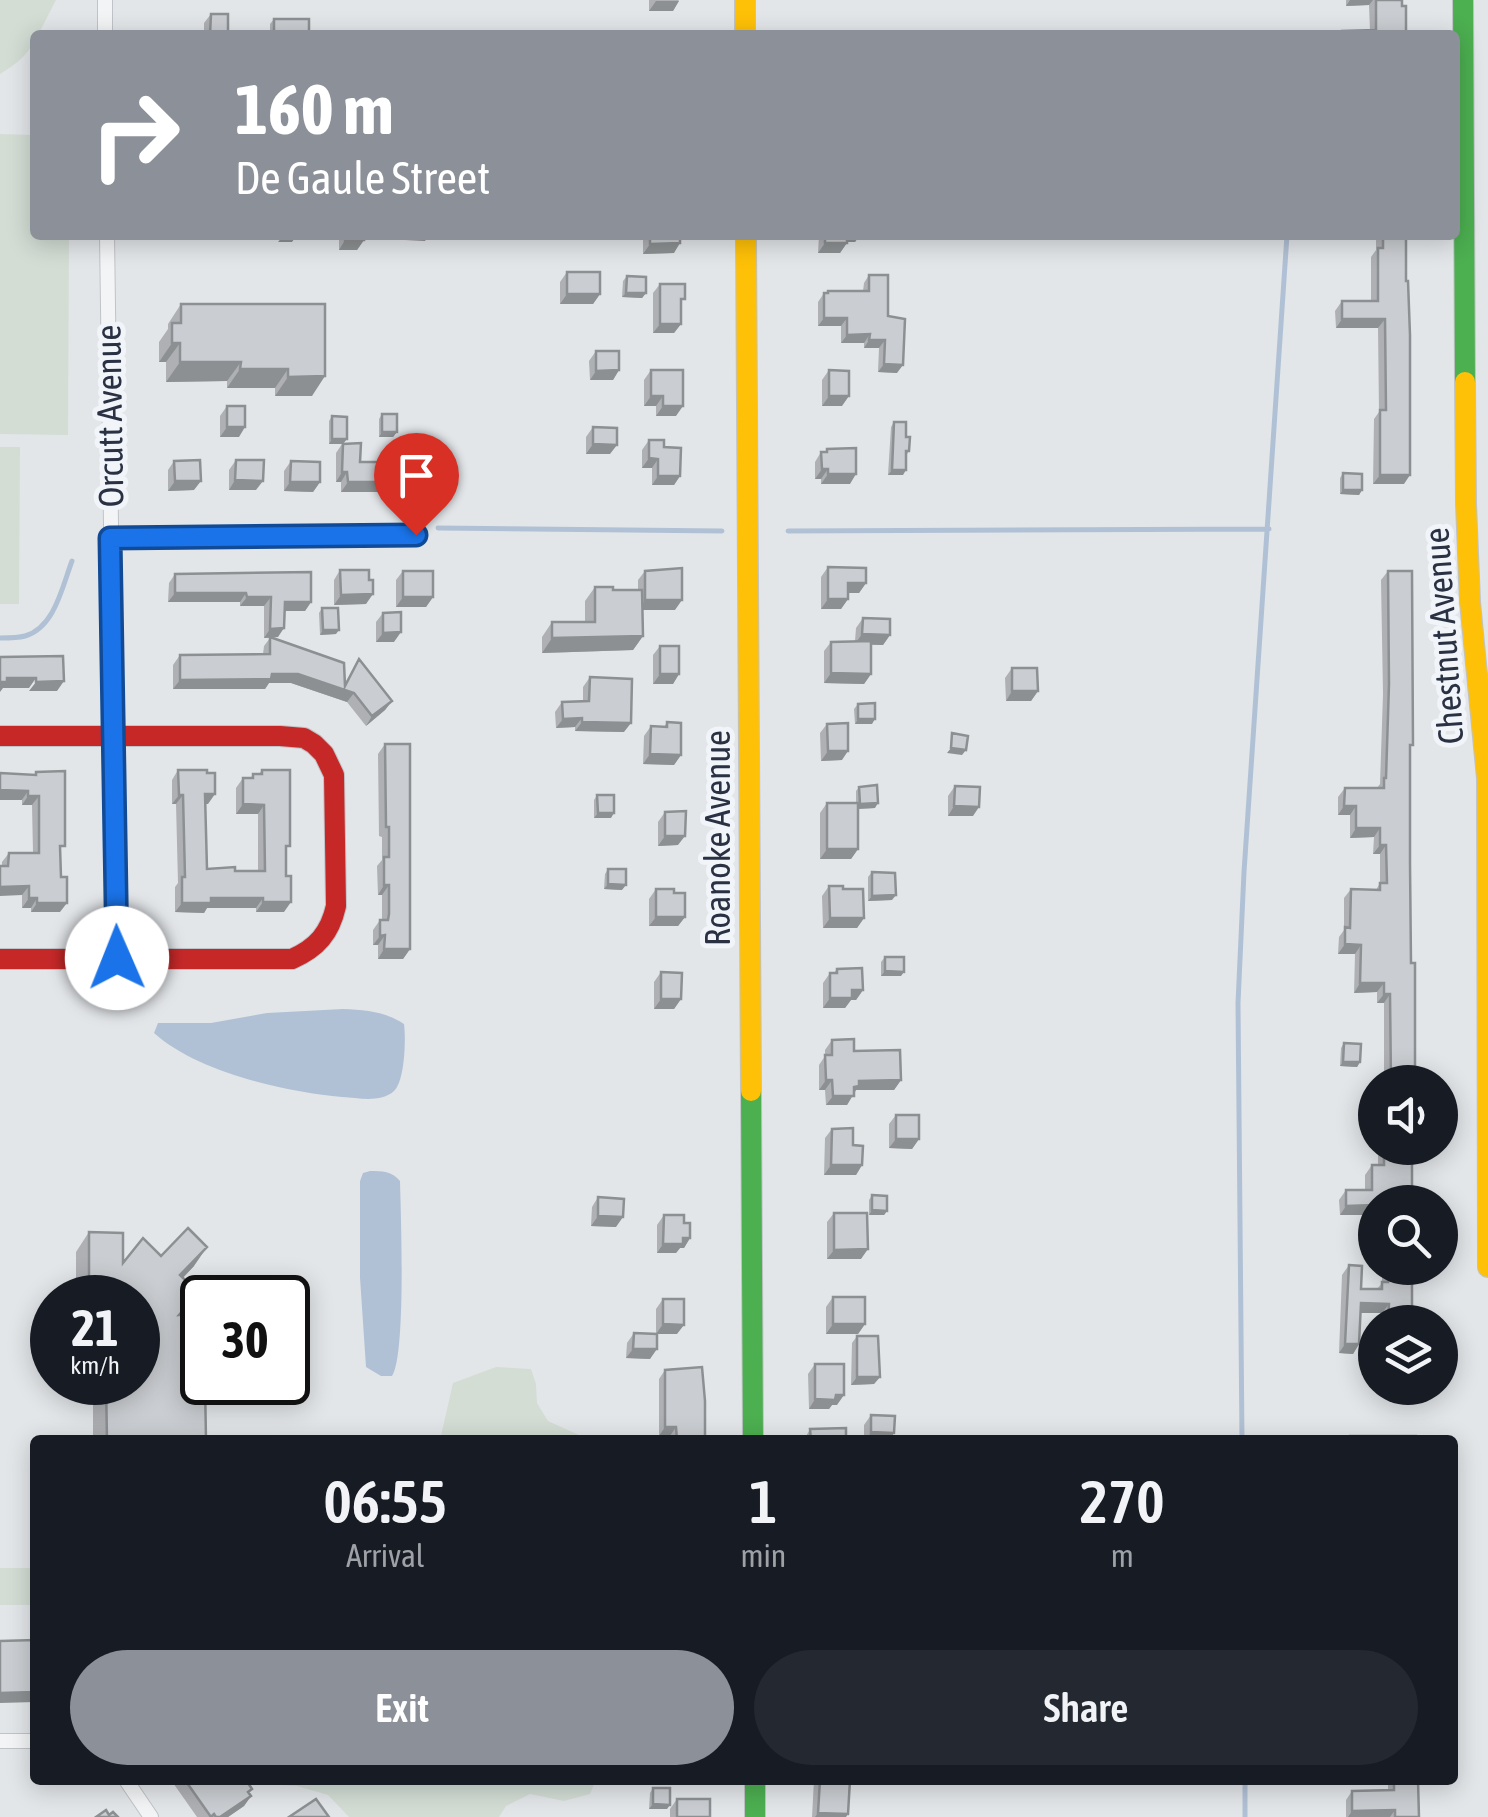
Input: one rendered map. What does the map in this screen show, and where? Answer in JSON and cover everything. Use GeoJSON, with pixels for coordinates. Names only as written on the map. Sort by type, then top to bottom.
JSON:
{"type":"FeatureCollection","features":[{"type":"Feature","properties":{"kind":"street"},"geometry":{"type":"LineString","coordinates":[[104,0],[105,30]]}},
{"type":"Feature","properties":{"kind":"street"},"geometry":{"type":"LineString","coordinates":[[746,0],[746,30]]}},
{"type":"Feature","properties":{"kind":"street","name":"Chestnut Avenue"},"geometry":{"type":"LineString","coordinates":[[1463,0],[1466,504],[1470,602],[1487,778],[1488,1267]]}},
{"type":"Feature","properties":{"kind":"street","name":"Orcutt Avenue"},"geometry":{"type":"LineString","coordinates":[[107,240],[117,958]]}},
{"type":"Feature","properties":{"kind":"street","name":"Roanoke Avenue"},"geometry":{"type":"LineString","coordinates":[[746,240],[753,1435]]}},
{"type":"Feature","properties":{"kind":"street"},"geometry":{"type":"LineString","coordinates":[[110,538],[416,535]]}},
{"type":"Feature","properties":{"kind":"street"},"geometry":{"type":"LineString","coordinates":[[0,736],[304,738],[314,744],[334,775],[336,906],[326,935],[316,947],[292,959],[0,959]]}},
{"type":"Feature","properties":{"kind":"street"},"geometry":{"type":"LineString","coordinates":[[0,1741],[30,1741]]}},
{"type":"Feature","properties":{"kind":"street"},"geometry":{"type":"LineString","coordinates":[[129,1785],[151,1817]]}},
{"type":"Feature","properties":{"kind":"street"},"geometry":{"type":"LineString","coordinates":[[754,1785],[755,1817]]}},
{"type":"Feature","properties":{"kind":"shaded area"},"geometry":{"type":"Polygon","coordinates":[[[0,0],[56,0],[41,30],[30,30],[27,53],[0,74],[0,0]]]}},
{"type":"Feature","properties":{"kind":"shaded area"},"geometry":{"type":"Polygon","coordinates":[[[0,134],[30,135],[30,240],[69,240],[68,435],[0,434],[0,134]]]}},
{"type":"Feature","properties":{"kind":"shaded area"},"geometry":{"type":"Polygon","coordinates":[[[0,447],[20,447],[19,604],[0,604],[0,447]]]}},
{"type":"Feature","properties":{"kind":"shaded area"},"geometry":{"type":"Polygon","coordinates":[[[496,1367],[531,1369],[537,1403],[548,1421],[579,1435],[441,1435],[453,1383],[496,1367]]]}},
{"type":"Feature","properties":{"kind":"shaded area"},"geometry":{"type":"Polygon","coordinates":[[[0,1568],[30,1568],[30,1605],[0,1605],[0,1568]]]}},
{"type":"Feature","properties":{"kind":"shaded area"},"geometry":{"type":"Polygon","coordinates":[[[282,1785],[594,1785],[590,1794],[564,1801],[530,1794],[506,1806],[499,1817],[349,1817],[328,1795],[282,1785]]]}},
{"type":"Feature","properties":{"kind":"water"},"geometry":{"type":"Polygon","coordinates":[[[343,1009],[382,1014],[404,1024],[403,1069],[398,1086],[389,1095],[355,1098],[269,1085],[193,1059],[154,1033],[158,1023],[211,1023],[267,1013],[343,1009]]]}},
{"type":"Feature","properties":{"kind":"water"},"geometry":{"type":"Polygon","coordinates":[[[363,1173],[390,1173],[400,1181],[401,1314],[392,1376],[381,1376],[366,1367],[360,1278],[360,1181],[363,1173]]]}},
{"type":"Feature","properties":{"kind":"building"},"geometry":{"type":"Polygon","coordinates":[[[1376,0],[1402,0],[1402,6],[1406,6],[1406,30],[1376,30],[1376,0]]]}},
{"type":"Feature","properties":{"kind":"building"},"geometry":{"type":"Polygon","coordinates":[[[211,14],[228,14],[228,30],[210,30],[211,14]]]}},
{"type":"Feature","properties":{"kind":"building"},"geometry":{"type":"Polygon","coordinates":[[[274,19],[309,19],[309,30],[274,30],[274,19]]]}},
{"type":"Feature","properties":{"kind":"building"},"geometry":{"type":"Polygon","coordinates":[[[650,240],[680,240],[680,243],[650,244],[650,240]]]}},
{"type":"Feature","properties":{"kind":"building"},"geometry":{"type":"Polygon","coordinates":[[[825,240],[847,240],[847,243],[825,240]]]}},
{"type":"Feature","properties":{"kind":"building"},"geometry":{"type":"Polygon","coordinates":[[[1383,240],[1406,240],[1410,475],[1380,475],[1380,410],[1386,410],[1385,319],[1342,319],[1342,301],[1378,301],[1378,248],[1383,248],[1383,240]]]}},
{"type":"Feature","properties":{"kind":"building"},"geometry":{"type":"Polygon","coordinates":[[[567,272],[600,272],[600,294],[567,294],[567,272]]]}},
{"type":"Feature","properties":{"kind":"building"},"geometry":{"type":"Polygon","coordinates":[[[869,275],[888,275],[888,316],[905,319],[903,365],[884,364],[885,340],[869,340],[870,334],[847,335],[847,318],[824,318],[824,293],[869,291],[869,275]]]}},
{"type":"Feature","properties":{"kind":"building"},"geometry":{"type":"Polygon","coordinates":[[[627,276],[646,277],[646,293],[626,293],[627,276]]]}},
{"type":"Feature","properties":{"kind":"building"},"geometry":{"type":"Polygon","coordinates":[[[660,284],[685,284],[681,324],[660,324],[660,284]]]}},
{"type":"Feature","properties":{"kind":"building"},"geometry":{"type":"Polygon","coordinates":[[[181,304],[325,304],[325,376],[288,377],[288,369],[240,369],[241,362],[180,362],[180,343],[172,343],[172,323],[181,323],[181,304]]]}},
{"type":"Feature","properties":{"kind":"building"},"geometry":{"type":"Polygon","coordinates":[[[596,351],[619,351],[619,370],[596,371],[596,351]]]}},
{"type":"Feature","properties":{"kind":"building"},"geometry":{"type":"Polygon","coordinates":[[[651,370],[683,370],[683,406],[663,406],[663,396],[651,396],[651,370]]]}},
{"type":"Feature","properties":{"kind":"building"},"geometry":{"type":"Polygon","coordinates":[[[829,370],[849,371],[849,396],[829,396],[829,370]]]}},
{"type":"Feature","properties":{"kind":"building"},"geometry":{"type":"Polygon","coordinates":[[[227,406],[245,406],[245,427],[227,427],[227,406]]]}},
{"type":"Feature","properties":{"kind":"building"},"geometry":{"type":"Polygon","coordinates":[[[382,414],[397,414],[397,432],[382,432],[382,414]]]}},
{"type":"Feature","properties":{"kind":"building"},"geometry":{"type":"Polygon","coordinates":[[[332,416],[347,417],[347,439],[332,439],[332,416]]]}},
{"type":"Feature","properties":{"kind":"building"},"geometry":{"type":"Polygon","coordinates":[[[894,422],[906,422],[906,437],[910,437],[906,470],[892,470],[894,422]]]}},
{"type":"Feature","properties":{"kind":"building"},"geometry":{"type":"Polygon","coordinates":[[[593,427],[617,428],[617,445],[593,444],[593,427]]]}},
{"type":"Feature","properties":{"kind":"building"},"geometry":{"type":"Polygon","coordinates":[[[649,440],[664,440],[664,447],[681,448],[680,476],[658,476],[658,459],[649,458],[649,440]]]}},
{"type":"Feature","properties":{"kind":"building"},"geometry":{"type":"Polygon","coordinates":[[[361,443],[360,462],[426,462],[426,482],[348,482],[347,472],[342,472],[343,444],[361,443]]]}},
{"type":"Feature","properties":{"kind":"building"},"geometry":{"type":"Polygon","coordinates":[[[856,448],[856,474],[828,474],[828,469],[822,469],[821,452],[856,448]]]}},
{"type":"Feature","properties":{"kind":"building"},"geometry":{"type":"Polygon","coordinates":[[[200,460],[201,481],[175,481],[174,461],[200,460]]]}},
{"type":"Feature","properties":{"kind":"building"},"geometry":{"type":"Polygon","coordinates":[[[236,460],[264,460],[263,481],[235,480],[236,460]]]}},
{"type":"Feature","properties":{"kind":"building"},"geometry":{"type":"Polygon","coordinates":[[[291,461],[320,462],[320,482],[290,482],[291,461]]]}},
{"type":"Feature","properties":{"kind":"building"},"geometry":{"type":"Polygon","coordinates":[[[1343,473],[1362,474],[1362,490],[1343,490],[1343,473]]]}},
{"type":"Feature","properties":{"kind":"building"},"geometry":{"type":"Polygon","coordinates":[[[828,567],[866,568],[866,583],[848,583],[848,599],[828,599],[828,567]]]}},
{"type":"Feature","properties":{"kind":"building"},"geometry":{"type":"Polygon","coordinates":[[[682,568],[682,600],[645,600],[645,571],[682,568]]]}},
{"type":"Feature","properties":{"kind":"building"},"geometry":{"type":"Polygon","coordinates":[[[340,570],[369,570],[373,594],[341,595],[340,570]]]}},
{"type":"Feature","properties":{"kind":"building"},"geometry":{"type":"Polygon","coordinates":[[[403,571],[433,571],[433,597],[403,597],[403,571]]]}},
{"type":"Feature","properties":{"kind":"building"},"geometry":{"type":"Polygon","coordinates":[[[1388,571],[1412,571],[1410,863],[1415,1065],[1391,1065],[1390,994],[1384,994],[1384,983],[1360,983],[1361,945],[1345,944],[1345,927],[1350,928],[1351,889],[1380,890],[1380,883],[1387,883],[1386,845],[1380,845],[1380,828],[1356,828],[1356,806],[1344,806],[1345,788],[1384,788],[1389,684],[1388,571]]]}},
{"type":"Feature","properties":{"kind":"building"},"geometry":{"type":"Polygon","coordinates":[[[311,572],[311,602],[285,602],[284,628],[270,629],[271,597],[175,593],[175,574],[311,572]]]}},
{"type":"Feature","properties":{"kind":"building"},"geometry":{"type":"Polygon","coordinates":[[[595,587],[642,590],[643,636],[552,638],[552,622],[595,622],[595,587]]]}},
{"type":"Feature","properties":{"kind":"building"},"geometry":{"type":"Polygon","coordinates":[[[322,608],[338,608],[339,630],[323,630],[322,608]]]}},
{"type":"Feature","properties":{"kind":"building"},"geometry":{"type":"Polygon","coordinates":[[[401,612],[401,632],[383,633],[383,613],[401,612]]]}},
{"type":"Feature","properties":{"kind":"building"},"geometry":{"type":"Polygon","coordinates":[[[863,618],[890,619],[890,635],[862,634],[863,618]]]}},
{"type":"Feature","properties":{"kind":"building"},"geometry":{"type":"Polygon","coordinates":[[[270,637],[344,663],[345,686],[359,659],[392,701],[372,716],[354,693],[298,674],[272,674],[271,679],[180,680],[180,655],[270,654],[270,637]]]}},
{"type":"Feature","properties":{"kind":"building"},"geometry":{"type":"Polygon","coordinates":[[[871,641],[871,674],[831,673],[831,642],[871,641]]]}},
{"type":"Feature","properties":{"kind":"building"},"geometry":{"type":"Polygon","coordinates":[[[660,646],[679,646],[679,674],[660,674],[660,646]]]}},
{"type":"Feature","properties":{"kind":"building"},"geometry":{"type":"Polygon","coordinates":[[[63,656],[64,681],[7,678],[7,682],[0,682],[0,657],[63,656]]]}},
{"type":"Feature","properties":{"kind":"building"},"geometry":{"type":"Polygon","coordinates":[[[1012,668],[1037,668],[1038,691],[1012,691],[1012,668]]]}},
{"type":"Feature","properties":{"kind":"building"},"geometry":{"type":"Polygon","coordinates":[[[590,677],[632,679],[631,723],[563,719],[562,702],[589,701],[590,677]]]}},
{"type":"Feature","properties":{"kind":"building"},"geometry":{"type":"Polygon","coordinates":[[[875,703],[875,719],[858,719],[858,704],[875,703]]]}},
{"type":"Feature","properties":{"kind":"building"},"geometry":{"type":"Polygon","coordinates":[[[667,722],[681,723],[681,755],[650,754],[651,726],[667,727],[667,722]]]}},
{"type":"Feature","properties":{"kind":"building"},"geometry":{"type":"Polygon","coordinates":[[[848,723],[848,751],[828,751],[827,724],[848,723]]]}},
{"type":"Feature","properties":{"kind":"building"},"geometry":{"type":"Polygon","coordinates":[[[952,733],[968,736],[966,750],[951,748],[952,733]]]}},
{"type":"Feature","properties":{"kind":"building"},"geometry":{"type":"Polygon","coordinates":[[[385,744],[410,744],[410,949],[384,949],[385,935],[380,936],[380,920],[388,920],[389,914],[389,885],[384,885],[384,857],[389,857],[385,744]]]}},
{"type":"Feature","properties":{"kind":"building"},"geometry":{"type":"Polygon","coordinates":[[[178,770],[215,773],[215,794],[205,794],[207,869],[265,871],[264,805],[243,804],[243,778],[253,778],[262,770],[290,770],[286,876],[291,876],[291,902],[211,898],[211,903],[182,903],[183,795],[179,795],[178,770]]]}},
{"type":"Feature","properties":{"kind":"building"},"geometry":{"type":"Polygon","coordinates":[[[65,771],[65,846],[60,846],[61,877],[67,877],[67,903],[37,903],[37,898],[29,898],[29,886],[0,887],[0,866],[8,866],[9,853],[39,853],[39,796],[28,796],[28,791],[0,790],[0,773],[36,775],[65,771]]]}},
{"type":"Feature","properties":{"kind":"building"},"geometry":{"type":"Polygon","coordinates":[[[877,785],[878,803],[860,804],[859,787],[877,785]]]}},
{"type":"Feature","properties":{"kind":"building"},"geometry":{"type":"Polygon","coordinates":[[[955,786],[980,787],[979,807],[954,806],[955,786]]]}},
{"type":"Feature","properties":{"kind":"building"},"geometry":{"type":"Polygon","coordinates":[[[597,795],[614,795],[614,813],[598,813],[597,795]]]}},
{"type":"Feature","properties":{"kind":"building"},"geometry":{"type":"Polygon","coordinates":[[[827,803],[858,803],[858,849],[827,849],[827,803]]]}},
{"type":"Feature","properties":{"kind":"building"},"geometry":{"type":"Polygon","coordinates":[[[686,811],[685,836],[665,836],[665,812],[686,811]]]}},
{"type":"Feature","properties":{"kind":"building"},"geometry":{"type":"Polygon","coordinates":[[[608,869],[626,869],[626,885],[608,884],[608,869]]]}},
{"type":"Feature","properties":{"kind":"building"},"geometry":{"type":"Polygon","coordinates":[[[872,872],[895,873],[896,895],[872,896],[872,872]]]}},
{"type":"Feature","properties":{"kind":"building"},"geometry":{"type":"Polygon","coordinates":[[[829,886],[863,889],[864,918],[830,918],[829,886]]]}},
{"type":"Feature","properties":{"kind":"building"},"geometry":{"type":"Polygon","coordinates":[[[656,889],[685,893],[685,917],[656,917],[656,889]]]}},
{"type":"Feature","properties":{"kind":"building"},"geometry":{"type":"Polygon","coordinates":[[[885,957],[904,957],[904,972],[885,971],[885,957]]]}},
{"type":"Feature","properties":{"kind":"building"},"geometry":{"type":"Polygon","coordinates":[[[862,968],[863,990],[852,990],[852,998],[830,998],[830,973],[862,968]]]}},
{"type":"Feature","properties":{"kind":"building"},"geometry":{"type":"Polygon","coordinates":[[[661,972],[682,973],[681,999],[661,999],[661,972]]]}},
{"type":"Feature","properties":{"kind":"building"},"geometry":{"type":"Polygon","coordinates":[[[854,1039],[854,1051],[900,1050],[901,1080],[859,1081],[854,1096],[833,1096],[832,1080],[826,1080],[825,1055],[832,1055],[832,1040],[854,1039]]]}},
{"type":"Feature","properties":{"kind":"building"},"geometry":{"type":"Polygon","coordinates":[[[1344,1043],[1361,1044],[1360,1062],[1343,1062],[1344,1043]]]}},
{"type":"Feature","properties":{"kind":"building"},"geometry":{"type":"Polygon","coordinates":[[[896,1115],[919,1115],[919,1139],[896,1139],[896,1115]]]}},
{"type":"Feature","properties":{"kind":"building"},"geometry":{"type":"Polygon","coordinates":[[[853,1128],[853,1145],[863,1146],[862,1165],[831,1165],[832,1129],[853,1128]]]}},
{"type":"Feature","properties":{"kind":"building"},"geometry":{"type":"Polygon","coordinates":[[[1372,1165],[1412,1165],[1412,1185],[1372,1185],[1372,1165]]]}},
{"type":"Feature","properties":{"kind":"building"},"geometry":{"type":"Polygon","coordinates":[[[1346,1190],[1358,1190],[1358,1206],[1346,1206],[1346,1190]]]}},
{"type":"Feature","properties":{"kind":"building"},"geometry":{"type":"Polygon","coordinates":[[[872,1195],[887,1196],[887,1211],[872,1210],[872,1195]]]}},
{"type":"Feature","properties":{"kind":"building"},"geometry":{"type":"Polygon","coordinates":[[[598,1197],[624,1199],[623,1217],[598,1216],[598,1197]]]}},
{"type":"Feature","properties":{"kind":"building"},"geometry":{"type":"Polygon","coordinates":[[[834,1213],[867,1213],[868,1249],[834,1250],[834,1213]]]}},
{"type":"Feature","properties":{"kind":"building"},"geometry":{"type":"Polygon","coordinates":[[[664,1215],[684,1215],[684,1223],[690,1223],[690,1238],[683,1238],[683,1244],[663,1244],[664,1215]]]}},
{"type":"Feature","properties":{"kind":"building"},"geometry":{"type":"Polygon","coordinates":[[[188,1228],[207,1247],[180,1275],[179,1315],[180,1405],[205,1405],[206,1435],[107,1435],[106,1405],[160,1405],[160,1275],[89,1275],[89,1232],[123,1233],[123,1263],[143,1238],[161,1256],[188,1228]]]}},
{"type":"Feature","properties":{"kind":"building"},"geometry":{"type":"Polygon","coordinates":[[[1349,1265],[1358,1266],[1361,1289],[1412,1285],[1412,1305],[1358,1305],[1358,1344],[1345,1344],[1349,1265]]]}},
{"type":"Feature","properties":{"kind":"building"},"geometry":{"type":"Polygon","coordinates":[[[833,1297],[865,1297],[865,1324],[833,1324],[833,1297]]]}},
{"type":"Feature","properties":{"kind":"building"},"geometry":{"type":"Polygon","coordinates":[[[663,1299],[684,1299],[684,1325],[663,1324],[663,1299]]]}},
{"type":"Feature","properties":{"kind":"building"},"geometry":{"type":"Polygon","coordinates":[[[634,1333],[657,1334],[657,1349],[633,1349],[634,1333]]]}},
{"type":"Feature","properties":{"kind":"building"},"geometry":{"type":"Polygon","coordinates":[[[857,1336],[878,1336],[880,1377],[857,1377],[857,1336]]]}},
{"type":"Feature","properties":{"kind":"building"},"geometry":{"type":"Polygon","coordinates":[[[815,1364],[844,1364],[844,1395],[836,1395],[835,1400],[815,1399],[815,1364]]]}},
{"type":"Feature","properties":{"kind":"building"},"geometry":{"type":"Polygon","coordinates":[[[702,1367],[705,1435],[677,1435],[676,1427],[665,1427],[665,1370],[702,1367]]]}},
{"type":"Feature","properties":{"kind":"building"},"geometry":{"type":"Polygon","coordinates":[[[871,1415],[895,1416],[894,1433],[871,1432],[871,1415]]]}},
{"type":"Feature","properties":{"kind":"building"},"geometry":{"type":"Polygon","coordinates":[[[846,1428],[846,1435],[811,1435],[810,1429],[846,1428]]]}},
{"type":"Feature","properties":{"kind":"building"},"geometry":{"type":"Polygon","coordinates":[[[30,1640],[30,1692],[0,1693],[0,1641],[30,1640]]]}},
{"type":"Feature","properties":{"kind":"building"},"geometry":{"type":"Polygon","coordinates":[[[189,1785],[249,1785],[251,1796],[220,1817],[211,1817],[189,1785]]]}},
{"type":"Feature","properties":{"kind":"building"},"geometry":{"type":"Polygon","coordinates":[[[820,1785],[850,1785],[848,1814],[818,1813],[820,1785]]]}},
{"type":"Feature","properties":{"kind":"building"},"geometry":{"type":"Polygon","coordinates":[[[1394,1785],[1418,1785],[1419,1817],[1395,1817],[1395,1810],[1352,1811],[1352,1791],[1394,1790],[1394,1785]]]}},
{"type":"Feature","properties":{"kind":"building"},"geometry":{"type":"Polygon","coordinates":[[[653,1788],[670,1788],[670,1805],[653,1804],[653,1788]]]}},
{"type":"Feature","properties":{"kind":"building"},"geometry":{"type":"Polygon","coordinates":[[[316,1799],[329,1817],[289,1817],[316,1799]]]}},
{"type":"Feature","properties":{"kind":"building"},"geometry":{"type":"Polygon","coordinates":[[[677,1799],[710,1799],[710,1817],[677,1817],[677,1799]]]}},
{"type":"Feature","properties":{"kind":"building"},"geometry":{"type":"Polygon","coordinates":[[[106,1810],[109,1815],[113,1812],[118,1817],[96,1817],[106,1810]]]}},
{"type":"Feature","properties":{"kind":"waterway"},"geometry":{"type":"LineString","coordinates":[[1242,1435],[1238,1003],[1287,240]]}},
{"type":"Feature","properties":{"kind":"waterway"},"geometry":{"type":"LineString","coordinates":[[438,528],[722,531]]}},
{"type":"Feature","properties":{"kind":"waterway"},"geometry":{"type":"LineString","coordinates":[[788,531],[1269,529]]}},
{"type":"Feature","properties":{"kind":"waterway"},"geometry":{"type":"LineString","coordinates":[[0,638],[25,636],[44,624],[56,605],[72,561]]}},
{"type":"Feature","properties":{"kind":"waterway"},"geometry":{"type":"LineString","coordinates":[[1245,1785],[1245,1817]]}},
{"type":"Feature","properties":{"kind":"traffic: fast"},"geometry":{"type":"LineString","coordinates":[[1463,0],[1465,382]]}},
{"type":"Feature","properties":{"kind":"traffic: fast"},"geometry":{"type":"LineString","coordinates":[[751,1091],[753,1435]]}},
{"type":"Feature","properties":{"kind":"traffic: fast"},"geometry":{"type":"LineString","coordinates":[[755,1785],[755,1817]]}},
{"type":"Feature","properties":{"kind":"traffic: slow"},"geometry":{"type":"LineString","coordinates":[[745,0],[745,30]]}},
{"type":"Feature","properties":{"kind":"traffic: slow"},"geometry":{"type":"LineString","coordinates":[[746,240],[751,1091]]}},
{"type":"Feature","properties":{"kind":"traffic: slow"},"geometry":{"type":"LineString","coordinates":[[1465,382],[1470,602],[1487,778],[1488,1267]]}},
{"type":"Feature","properties":{"kind":"traffic: jam"},"geometry":{"type":"LineString","coordinates":[[0,736],[304,738],[324,754],[334,775],[336,906],[321,938],[292,959],[0,959]]}},
{"type":"Feature","properties":{"kind":"route"},"geometry":{"type":"LineString","coordinates":[[117,958],[110,538],[416,535]]}}]}
